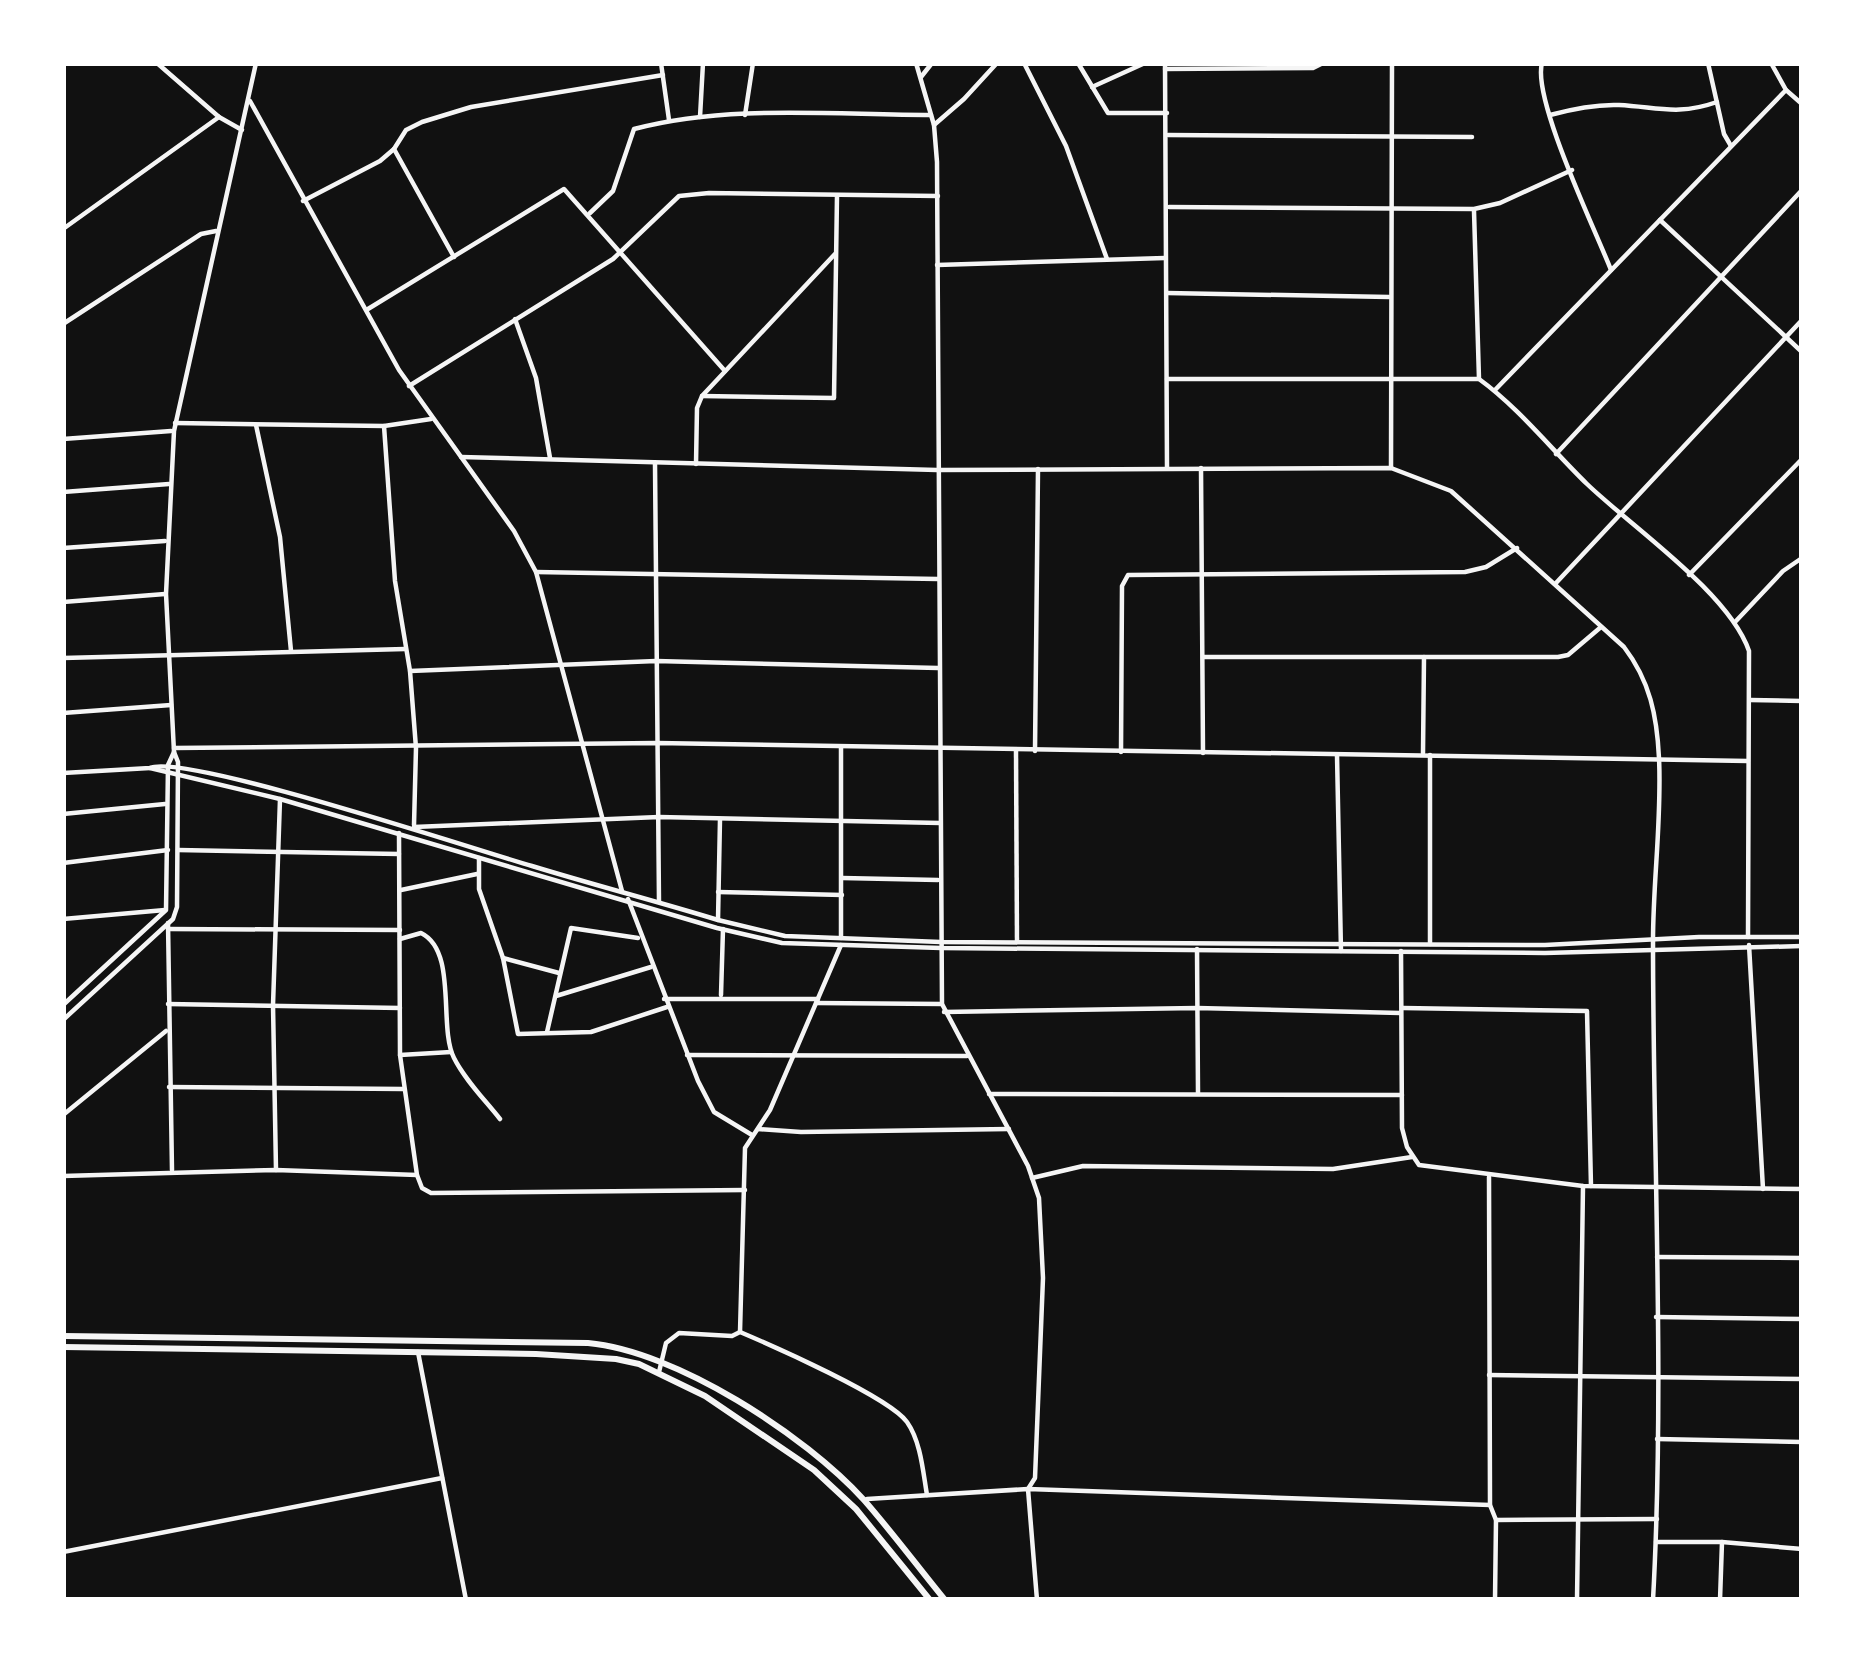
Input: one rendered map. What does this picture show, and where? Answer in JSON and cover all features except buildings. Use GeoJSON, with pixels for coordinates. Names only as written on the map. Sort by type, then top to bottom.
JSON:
{"type":"FeatureCollection","features":[{"type":"Feature","properties":{"kind":"main road"},"geometry":{"type":"LineString","coordinates":[[63,1336],[588,1343],[632,1350],[713,1387],[800,1445],[863,1499],[946,1600]]}},
{"type":"Feature","properties":{"kind":"main road"},"geometry":{"type":"LineString","coordinates":[[63,1347],[616,1359],[659,1372],[705,1396],[791,1452],[836,1490],[929,1600]]}},
{"type":"Feature","properties":{"kind":"street"},"geometry":{"type":"LineString","coordinates":[[157,63],[219,117],[242,130]]}},
{"type":"Feature","properties":{"kind":"street"},"geometry":{"type":"LineString","coordinates":[[63,1020],[168,926],[177,907],[178,771],[166,594],[174,427],[256,63]]}},
{"type":"Feature","properties":{"kind":"street"},"geometry":{"type":"LineString","coordinates":[[661,63],[668,120]]}},
{"type":"Feature","properties":{"kind":"street"},"geometry":{"type":"LineString","coordinates":[[700,117],[703,63]]}},
{"type":"Feature","properties":{"kind":"street"},"geometry":{"type":"LineString","coordinates":[[746,115],[753,63]]}},
{"type":"Feature","properties":{"kind":"street"},"geometry":{"type":"LineString","coordinates":[[916,63],[934,125],[938,196],[943,1008],[1009,1129],[1039,1198],[1043,1278],[1035,1478],[1028,1489],[1037,1600]]}},
{"type":"Feature","properties":{"kind":"street"},"geometry":{"type":"LineString","coordinates":[[921,77],[932,63]]}},
{"type":"Feature","properties":{"kind":"street"},"geometry":{"type":"LineString","coordinates":[[934,125],[997,63]]}},
{"type":"Feature","properties":{"kind":"street"},"geometry":{"type":"LineString","coordinates":[[1024,63],[1066,146],[1107,259]]}},
{"type":"Feature","properties":{"kind":"street"},"geometry":{"type":"LineString","coordinates":[[1078,63],[1112,115],[1167,113]]}},
{"type":"Feature","properties":{"kind":"street"},"geometry":{"type":"LineString","coordinates":[[1092,87],[1145,63]]}},
{"type":"Feature","properties":{"kind":"street"},"geometry":{"type":"LineString","coordinates":[[1168,467],[1165,66],[1313,68],[1323,63]]}},
{"type":"Feature","properties":{"kind":"street"},"geometry":{"type":"LineString","coordinates":[[1391,468],[1392,63]]}},
{"type":"Feature","properties":{"kind":"street"},"geometry":{"type":"LineString","coordinates":[[1542,63],[1538,78],[1550,115],[1612,270]]}},
{"type":"Feature","properties":{"kind":"street"},"geometry":{"type":"LineString","coordinates":[[1708,63],[1731,146]]}},
{"type":"Feature","properties":{"kind":"street"},"geometry":{"type":"LineString","coordinates":[[1771,63],[1786,90],[1802,104]]}},
{"type":"Feature","properties":{"kind":"street"},"geometry":{"type":"LineString","coordinates":[[303,201],[368,169],[394,149],[406,130],[471,107],[663,75]]}},
{"type":"Feature","properties":{"kind":"street"},"geometry":{"type":"LineString","coordinates":[[1495,390],[1786,90]]}},
{"type":"Feature","properties":{"kind":"street"},"geometry":{"type":"LineString","coordinates":[[250,100],[409,386],[514,531],[536,572],[622,891]]}},
{"type":"Feature","properties":{"kind":"street"},"geometry":{"type":"LineString","coordinates":[[1550,115],[1618,105],[1655,112],[1692,111],[1717,102]]}},
{"type":"Feature","properties":{"kind":"street"},"geometry":{"type":"LineString","coordinates":[[588,214],[613,191],[634,129],[700,117],[931,115]]}},
{"type":"Feature","properties":{"kind":"street"},"geometry":{"type":"LineString","coordinates":[[63,229],[219,117]]}},
{"type":"Feature","properties":{"kind":"street"},"geometry":{"type":"LineString","coordinates":[[1168,135],[1472,137]]}},
{"type":"Feature","properties":{"kind":"street"},"geometry":{"type":"LineString","coordinates":[[394,149],[454,257]]}},
{"type":"Feature","properties":{"kind":"street"},"geometry":{"type":"LineString","coordinates":[[1169,207],[1474,209],[1572,170]]}},
{"type":"Feature","properties":{"kind":"street"},"geometry":{"type":"LineString","coordinates":[[366,311],[565,189],[725,371]]}},
{"type":"Feature","properties":{"kind":"street"},"geometry":{"type":"LineString","coordinates":[[1556,454],[1802,190]]}},
{"type":"Feature","properties":{"kind":"street"},"geometry":{"type":"LineString","coordinates":[[409,386],[621,251],[666,205],[688,193],[938,196]]}},
{"type":"Feature","properties":{"kind":"street"},"geometry":{"type":"LineString","coordinates":[[702,395],[834,398],[838,196]]}},
{"type":"Feature","properties":{"kind":"street"},"geometry":{"type":"LineString","coordinates":[[1474,209],[1479,379]]}},
{"type":"Feature","properties":{"kind":"street"},"geometry":{"type":"LineString","coordinates":[[1660,220],[1802,352]]}},
{"type":"Feature","properties":{"kind":"street"},"geometry":{"type":"LineString","coordinates":[[63,324],[201,234],[217,231]]}},
{"type":"Feature","properties":{"kind":"street"},"geometry":{"type":"LineString","coordinates":[[696,464],[697,408],[702,395],[837,252]]}},
{"type":"Feature","properties":{"kind":"street"},"geometry":{"type":"LineString","coordinates":[[937,265],[1167,258]]}},
{"type":"Feature","properties":{"kind":"street"},"geometry":{"type":"LineString","coordinates":[[1167,293],[1392,297]]}},
{"type":"Feature","properties":{"kind":"street"},"geometry":{"type":"LineString","coordinates":[[515,319],[536,378],[550,458]]}},
{"type":"Feature","properties":{"kind":"street"},"geometry":{"type":"LineString","coordinates":[[1556,583],[1802,320]]}},
{"type":"Feature","properties":{"kind":"street"},"geometry":{"type":"LineString","coordinates":[[1167,379],[1479,379],[1689,575],[1736,622],[1749,651],[1748,937]]}},
{"type":"Feature","properties":{"kind":"street"},"geometry":{"type":"LineString","coordinates":[[63,439],[174,427],[384,426],[431,419]]}},
{"type":"Feature","properties":{"kind":"street"},"geometry":{"type":"LineString","coordinates":[[256,425],[280,537],[291,650]]}},
{"type":"Feature","properties":{"kind":"street"},"geometry":{"type":"LineString","coordinates":[[384,426],[394,581],[410,671],[416,748],[413,831]]}},
{"type":"Feature","properties":{"kind":"street"},"geometry":{"type":"LineString","coordinates":[[461,458],[937,470],[1391,468],[1451,491],[1624,647],[1647,680],[1659,759],[1653,946],[1657,1257],[1653,1600]]}},
{"type":"Feature","properties":{"kind":"street"},"geometry":{"type":"LineString","coordinates":[[1689,575],[1802,459]]}},
{"type":"Feature","properties":{"kind":"street"},"geometry":{"type":"LineString","coordinates":[[655,464],[659,902]]}},
{"type":"Feature","properties":{"kind":"street"},"geometry":{"type":"LineString","coordinates":[[1201,468],[1203,753]]}},
{"type":"Feature","properties":{"kind":"street"},"geometry":{"type":"LineString","coordinates":[[1035,751],[1038,469]]}},
{"type":"Feature","properties":{"kind":"street"},"geometry":{"type":"LineString","coordinates":[[63,492],[170,484]]}},
{"type":"Feature","properties":{"kind":"street"},"geometry":{"type":"LineString","coordinates":[[63,548],[168,541]]}},
{"type":"Feature","properties":{"kind":"street"},"geometry":{"type":"LineString","coordinates":[[1121,752],[1123,581],[1133,574],[1465,572],[1486,567],[1517,548]]}},
{"type":"Feature","properties":{"kind":"street"},"geometry":{"type":"LineString","coordinates":[[1736,622],[1783,571],[1802,558]]}},
{"type":"Feature","properties":{"kind":"street"},"geometry":{"type":"LineString","coordinates":[[536,572],[940,579]]}},
{"type":"Feature","properties":{"kind":"street"},"geometry":{"type":"LineString","coordinates":[[63,602],[166,594]]}},
{"type":"Feature","properties":{"kind":"street"},"geometry":{"type":"LineString","coordinates":[[1203,657],[1558,657],[1568,655],[1601,627]]}},
{"type":"Feature","properties":{"kind":"street"},"geometry":{"type":"LineString","coordinates":[[63,658],[406,649]]}},
{"type":"Feature","properties":{"kind":"street"},"geometry":{"type":"LineString","coordinates":[[1424,657],[1430,944]]}},
{"type":"Feature","properties":{"kind":"street"},"geometry":{"type":"LineString","coordinates":[[410,671],[656,661],[940,668]]}},
{"type":"Feature","properties":{"kind":"street"},"geometry":{"type":"LineString","coordinates":[[1750,700],[1802,701]]}},
{"type":"Feature","properties":{"kind":"street"},"geometry":{"type":"LineString","coordinates":[[63,713],[173,705]]}},
{"type":"Feature","properties":{"kind":"street"},"geometry":{"type":"LineString","coordinates":[[174,750],[657,743],[1748,761]]}},
{"type":"Feature","properties":{"kind":"street"},"geometry":{"type":"LineString","coordinates":[[740,1332],[743,1159],[795,1057],[841,942],[842,748]]}},
{"type":"Feature","properties":{"kind":"street"},"geometry":{"type":"LineString","coordinates":[[63,1005],[166,910],[168,769],[174,750]]}},
{"type":"Feature","properties":{"kind":"street"},"geometry":{"type":"LineString","coordinates":[[1016,751],[1018,942]]}},
{"type":"Feature","properties":{"kind":"street"},"geometry":{"type":"LineString","coordinates":[[1336,755],[1341,947]]}},
{"type":"Feature","properties":{"kind":"street"},"geometry":{"type":"LineString","coordinates":[[178,771],[399,833],[659,817],[940,823]]}},
{"type":"Feature","properties":{"kind":"street"},"geometry":{"type":"LineString","coordinates":[[63,773],[178,771],[413,831],[769,934],[841,942]]}},
{"type":"Feature","properties":{"kind":"street"},"geometry":{"type":"LineString","coordinates":[[276,1170],[273,1005],[280,799]]}},
{"type":"Feature","properties":{"kind":"street"},"geometry":{"type":"LineString","coordinates":[[63,814],[167,804]]}},
{"type":"Feature","properties":{"kind":"street"},"geometry":{"type":"LineString","coordinates":[[718,920],[720,820]]}},
{"type":"Feature","properties":{"kind":"street"},"geometry":{"type":"LineString","coordinates":[[413,831],[479,858],[768,941],[1197,949],[1653,946],[1802,937]]}},
{"type":"Feature","properties":{"kind":"street"},"geometry":{"type":"LineString","coordinates":[[399,833],[400,1055],[422,1188],[431,1193],[746,1190]]}},
{"type":"Feature","properties":{"kind":"street"},"geometry":{"type":"LineString","coordinates":[[63,863],[167,850]]}},
{"type":"Feature","properties":{"kind":"street"},"geometry":{"type":"LineString","coordinates":[[178,850],[400,854]]}},
{"type":"Feature","properties":{"kind":"street"},"geometry":{"type":"LineString","coordinates":[[479,858],[477,874],[503,958],[515,1032],[613,1028],[667,1007]]}},
{"type":"Feature","properties":{"kind":"street"},"geometry":{"type":"LineString","coordinates":[[401,890],[477,874]]}},
{"type":"Feature","properties":{"kind":"street"},"geometry":{"type":"LineString","coordinates":[[842,878],[941,880]]}},
{"type":"Feature","properties":{"kind":"street"},"geometry":{"type":"LineString","coordinates":[[718,892],[842,895]]}},
{"type":"Feature","properties":{"kind":"street"},"geometry":{"type":"LineString","coordinates":[[628,899],[667,1007],[714,1112],[752,1135]]}},
{"type":"Feature","properties":{"kind":"street"},"geometry":{"type":"LineString","coordinates":[[63,919],[166,910]]}},
{"type":"Feature","properties":{"kind":"street"},"geometry":{"type":"LineString","coordinates":[[168,926],[400,930]]}},
{"type":"Feature","properties":{"kind":"street"},"geometry":{"type":"LineString","coordinates":[[168,926],[172,1171]]}},
{"type":"Feature","properties":{"kind":"street"},"geometry":{"type":"LineString","coordinates":[[547,1031],[571,928],[641,939]]}},
{"type":"Feature","properties":{"kind":"street"},"geometry":{"type":"LineString","coordinates":[[721,998],[723,929]]}},
{"type":"Feature","properties":{"kind":"street"},"geometry":{"type":"LineString","coordinates":[[400,939],[421,933],[431,940],[442,968],[451,1052],[500,1120]]}},
{"type":"Feature","properties":{"kind":"street"},"geometry":{"type":"LineString","coordinates":[[941,945],[1018,942],[1401,951],[1802,946]]}},
{"type":"Feature","properties":{"kind":"street"},"geometry":{"type":"LineString","coordinates":[[1749,945],[1763,1189]]}},
{"type":"Feature","properties":{"kind":"street"},"geometry":{"type":"LineString","coordinates":[[1197,949],[1198,1094]]}},
{"type":"Feature","properties":{"kind":"street"},"geometry":{"type":"LineString","coordinates":[[1401,951],[1402,1128],[1412,1157],[1426,1169],[1587,1186],[1802,1190]]}},
{"type":"Feature","properties":{"kind":"street"},"geometry":{"type":"LineString","coordinates":[[503,958],[559,973]]}},
{"type":"Feature","properties":{"kind":"street"},"geometry":{"type":"LineString","coordinates":[[556,996],[651,967]]}},
{"type":"Feature","properties":{"kind":"street"},"geometry":{"type":"LineString","coordinates":[[664,998],[943,1008],[1587,1011],[1577,1600]]}},
{"type":"Feature","properties":{"kind":"street"},"geometry":{"type":"LineString","coordinates":[[167,1004],[400,1008]]}},
{"type":"Feature","properties":{"kind":"street"},"geometry":{"type":"LineString","coordinates":[[63,1115],[167,1030]]}},
{"type":"Feature","properties":{"kind":"street"},"geometry":{"type":"LineString","coordinates":[[400,1055],[451,1052]]}},
{"type":"Feature","properties":{"kind":"street"},"geometry":{"type":"LineString","coordinates":[[687,1055],[967,1056]]}},
{"type":"Feature","properties":{"kind":"street"},"geometry":{"type":"LineString","coordinates":[[169,1087],[404,1089]]}},
{"type":"Feature","properties":{"kind":"street"},"geometry":{"type":"LineString","coordinates":[[988,1094],[1402,1095]]}},
{"type":"Feature","properties":{"kind":"street"},"geometry":{"type":"LineString","coordinates":[[758,1129],[1009,1129]]}},
{"type":"Feature","properties":{"kind":"street"},"geometry":{"type":"LineString","coordinates":[[1032,1178],[1083,1166],[1333,1168],[1412,1157]]}},
{"type":"Feature","properties":{"kind":"street"},"geometry":{"type":"LineString","coordinates":[[63,1176],[276,1170],[417,1175]]}},
{"type":"Feature","properties":{"kind":"street"},"geometry":{"type":"LineString","coordinates":[[1489,1177],[1490,1505],[1496,1520],[1495,1600]]}},
{"type":"Feature","properties":{"kind":"street"},"geometry":{"type":"LineString","coordinates":[[1657,1257],[1802,1258]]}},
{"type":"Feature","properties":{"kind":"street"},"geometry":{"type":"LineString","coordinates":[[1656,1317],[1802,1319]]}},
{"type":"Feature","properties":{"kind":"street"},"geometry":{"type":"LineString","coordinates":[[659,1372],[670,1337],[679,1334],[732,1336],[740,1332],[788,1352],[897,1413],[916,1440],[927,1496]]}},
{"type":"Feature","properties":{"kind":"street"},"geometry":{"type":"LineString","coordinates":[[418,1352],[466,1600]]}},
{"type":"Feature","properties":{"kind":"street"},"geometry":{"type":"LineString","coordinates":[[1489,1375],[1802,1379]]}},
{"type":"Feature","properties":{"kind":"street"},"geometry":{"type":"LineString","coordinates":[[1657,1439],[1802,1442]]}},
{"type":"Feature","properties":{"kind":"street"},"geometry":{"type":"LineString","coordinates":[[63,1552],[442,1478]]}},
{"type":"Feature","properties":{"kind":"street"},"geometry":{"type":"LineString","coordinates":[[863,1499],[1028,1489],[1490,1505]]}},
{"type":"Feature","properties":{"kind":"street"},"geometry":{"type":"LineString","coordinates":[[1496,1520],[1657,1519]]}},
{"type":"Feature","properties":{"kind":"street"},"geometry":{"type":"LineString","coordinates":[[1656,1542],[1802,1549]]}},
{"type":"Feature","properties":{"kind":"street"},"geometry":{"type":"LineString","coordinates":[[1720,1600],[1722,1542]]}}]}
